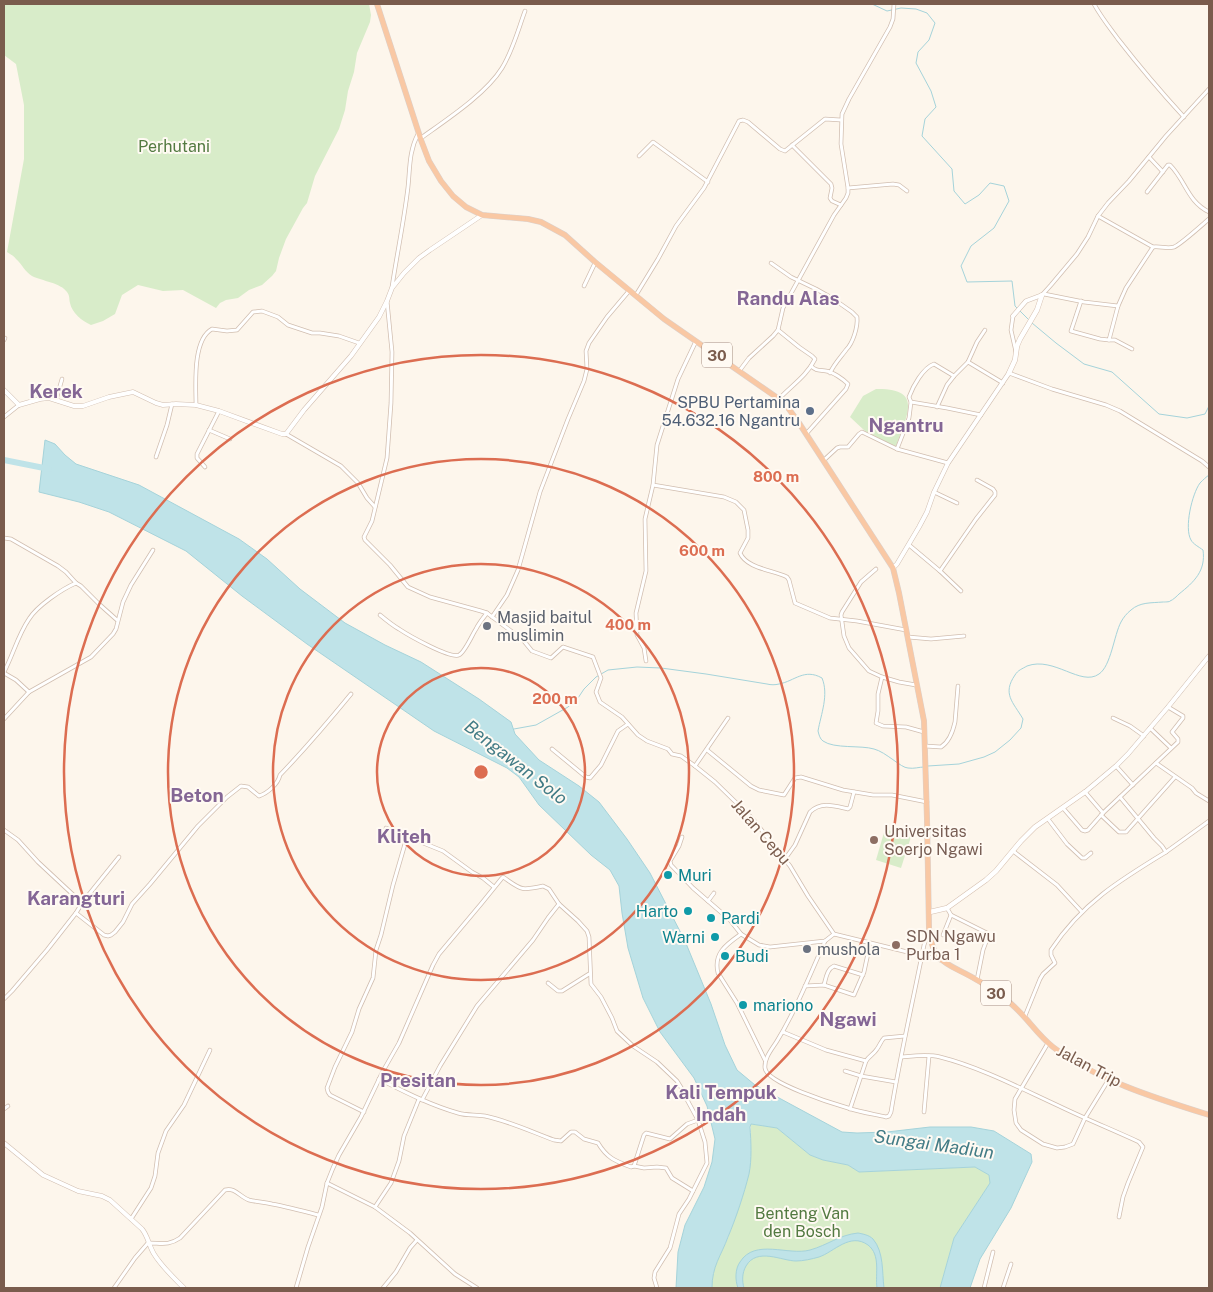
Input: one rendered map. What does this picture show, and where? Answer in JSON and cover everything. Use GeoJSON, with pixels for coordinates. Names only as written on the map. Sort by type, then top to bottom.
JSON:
{"type":"FeatureCollection","features":[{"type":"Feature","properties":{"kind":"highway","name":"30"},"geometry":{"type":"LineString","coordinates":[[378,4],[419,136],[429,161],[447,190],[466,206],[482,215],[541,222],[565,235],[664,319],[779,398],[793,414],[893,568],[900,593],[925,732],[930,935],[932,947],[941,960]]}},
{"type":"Feature","properties":{"kind":"highway","name":"Jalan Trip"},"geometry":{"type":"LineString","coordinates":[[941,960],[977,980],[1007,1000],[1025,1016],[1048,1042],[1070,1058],[1109,1079],[1179,1106],[1209,1115]]}},
{"type":"Feature","properties":{"kind":"main road"},"geometry":{"type":"LineString","coordinates":[[1009,374],[1022,334],[1037,310],[1043,294]]}},
{"type":"Feature","properties":{"kind":"main road"},"geometry":{"type":"LineString","coordinates":[[930,912],[947,908],[986,880],[1035,828],[1084,792]]}},
{"type":"Feature","properties":{"kind":"street"},"geometry":{"type":"LineString","coordinates":[[740,370],[749,358],[778,330],[783,308],[848,193],[842,154],[841,120],[845,105],[890,27],[893,19],[894,4]]}},
{"type":"Feature","properties":{"kind":"street"},"geometry":{"type":"LineString","coordinates":[[1094,4],[1110,28],[1151,80],[1184,117]]}},
{"type":"Feature","properties":{"kind":"street"},"geometry":{"type":"LineString","coordinates":[[286,434],[304,410],[351,356],[388,300],[392,288],[413,143],[419,136],[452,116],[495,79],[509,55],[525,10]]}},
{"type":"Feature","properties":{"kind":"street"},"geometry":{"type":"LineString","coordinates":[[1016,353],[1012,337],[1012,321],[1014,316],[1029,299],[1043,294],[1077,254],[1088,238],[1098,216],[1209,89]]}},
{"type":"Feature","properties":{"kind":"street"},"geometry":{"type":"LineString","coordinates":[[636,296],[676,226],[708,182],[741,120],[748,122],[785,151],[825,119],[841,120]]}},
{"type":"Feature","properties":{"kind":"street"},"geometry":{"type":"LineString","coordinates":[[639,156],[653,142],[708,182]]}},
{"type":"Feature","properties":{"kind":"street"},"geometry":{"type":"LineString","coordinates":[[792,145],[831,184],[830,198],[841,205]]}},
{"type":"Feature","properties":{"kind":"street"},"geometry":{"type":"LineString","coordinates":[[1149,156],[1163,172]]}},
{"type":"Feature","properties":{"kind":"street"},"geometry":{"type":"LineString","coordinates":[[1147,192],[1168,165],[1171,165],[1181,177],[1190,196],[1204,210],[1209,212]]}},
{"type":"Feature","properties":{"kind":"street"},"geometry":{"type":"LineString","coordinates":[[848,188],[893,184],[907,191]]}},
{"type":"Feature","properties":{"kind":"street"},"geometry":{"type":"LineString","coordinates":[[392,288],[419,258],[482,215]]}},
{"type":"Feature","properties":{"kind":"street"},"geometry":{"type":"LineString","coordinates":[[1098,216],[1153,247],[1169,248],[1177,246],[1209,219]]}},
{"type":"Feature","properties":{"kind":"street"},"geometry":{"type":"LineString","coordinates":[[1109,340],[1118,306],[1126,288],[1153,247]]}},
{"type":"Feature","properties":{"kind":"street"},"geometry":{"type":"LineString","coordinates":[[584,286],[595,262]]}},
{"type":"Feature","properties":{"kind":"street"},"geometry":{"type":"LineString","coordinates":[[771,263],[781,271],[839,303],[852,312],[857,319],[855,333],[850,345],[834,364],[830,373]]}},
{"type":"Feature","properties":{"kind":"street"},"geometry":{"type":"LineString","coordinates":[[388,300],[392,352],[387,458],[371,525],[364,539],[390,565],[406,585],[430,597],[488,613],[492,617],[507,595],[518,570],[540,492],[584,381],[587,369],[586,351],[589,343],[607,317],[630,290]]}},
{"type":"Feature","properties":{"kind":"street"},"geometry":{"type":"LineString","coordinates":[[1043,294],[1118,306]]}},
{"type":"Feature","properties":{"kind":"street"},"geometry":{"type":"LineString","coordinates":[[1081,301],[1071,331],[1100,339],[1115,340],[1132,349]]}},
{"type":"Feature","properties":{"kind":"street"},"geometry":{"type":"LineString","coordinates":[[196,405],[196,364],[204,336],[212,329],[227,332],[237,330],[253,312],[262,311],[278,317],[288,325],[312,333],[339,336],[359,343]]}},
{"type":"Feature","properties":{"kind":"street"},"geometry":{"type":"LineString","coordinates":[[778,330],[814,357],[811,366],[795,385],[779,398]]}},
{"type":"Feature","properties":{"kind":"street"},"geometry":{"type":"LineString","coordinates":[[937,407],[945,389],[954,376],[968,362],[985,330]]}},
{"type":"Feature","properties":{"kind":"street"},"geometry":{"type":"LineString","coordinates":[[646,661],[644,648],[637,634],[636,612],[646,577],[645,519],[653,485],[656,451],[660,435],[678,379],[696,340]]}},
{"type":"Feature","properties":{"kind":"street"},"geometry":{"type":"LineString","coordinates":[[968,362],[1003,383]]}},
{"type":"Feature","properties":{"kind":"street"},"geometry":{"type":"LineString","coordinates":[[897,449],[909,418],[912,402],[909,399],[911,393],[922,375],[934,364],[954,376]]}},
{"type":"Feature","properties":{"kind":"street"},"geometry":{"type":"LineString","coordinates":[[806,435],[848,384],[826,371],[818,371],[811,366]]}},
{"type":"Feature","properties":{"kind":"street"},"geometry":{"type":"LineString","coordinates":[[893,568],[909,545],[927,512],[948,463],[1009,374],[1120,411],[1209,467]]}},
{"type":"Feature","properties":{"kind":"street"},"geometry":{"type":"LineString","coordinates":[[56,400],[62,379]]}},
{"type":"Feature","properties":{"kind":"street"},"geometry":{"type":"LineString","coordinates":[[4,390],[19,405]]}},
{"type":"Feature","properties":{"kind":"street"},"geometry":{"type":"LineString","coordinates":[[4,417],[19,405],[44,398],[69,405],[83,406],[132,392],[156,403],[196,405],[286,434],[341,466],[358,483],[375,508]]}},
{"type":"Feature","properties":{"kind":"street"},"geometry":{"type":"LineString","coordinates":[[912,402],[981,416]]}},
{"type":"Feature","properties":{"kind":"street"},"geometry":{"type":"LineString","coordinates":[[156,457],[172,404]]}},
{"type":"Feature","properties":{"kind":"street"},"geometry":{"type":"LineString","coordinates":[[205,467],[197,458],[197,454],[218,411]]}},
{"type":"Feature","properties":{"kind":"street"},"geometry":{"type":"LineString","coordinates":[[209,430],[230,439]]}},
{"type":"Feature","properties":{"kind":"street"},"geometry":{"type":"LineString","coordinates":[[823,461],[837,448],[848,447],[862,432],[897,449],[948,463]]}},
{"type":"Feature","properties":{"kind":"street"},"geometry":{"type":"LineString","coordinates":[[940,570],[995,495],[993,489],[976,480]]}},
{"type":"Feature","properties":{"kind":"street"},"geometry":{"type":"LineString","coordinates":[[653,485],[724,497],[736,502],[744,510],[748,530],[748,538],[740,553],[742,557],[760,568],[787,578],[795,603],[822,615],[842,620],[906,630]]}},
{"type":"Feature","properties":{"kind":"street"},"geometry":{"type":"LineString","coordinates":[[934,492],[957,503]]}},
{"type":"Feature","properties":{"kind":"street"},"geometry":{"type":"LineString","coordinates":[[4,538],[11,539],[58,566],[118,620]]}},
{"type":"Feature","properties":{"kind":"street"},"geometry":{"type":"LineString","coordinates":[[909,545],[940,570],[961,591]]}},
{"type":"Feature","properties":{"kind":"street"},"geometry":{"type":"LineString","coordinates":[[4,719],[29,692],[91,657],[116,630],[123,602],[131,585],[153,550]]}},
{"type":"Feature","properties":{"kind":"street"},"geometry":{"type":"LineString","coordinates":[[876,569],[861,582],[842,612],[844,636],[849,648],[869,670],[882,677],[916,685]]}},
{"type":"Feature","properties":{"kind":"street"},"geometry":{"type":"LineString","coordinates":[[29,692],[16,680],[4,673],[31,616],[66,587],[76,583]]}},
{"type":"Feature","properties":{"kind":"street"},"geometry":{"type":"LineString","coordinates":[[380,615],[398,629],[434,649],[458,656],[488,613]]}},
{"type":"Feature","properties":{"kind":"street","name":"Jalan Cepu"},"geometry":{"type":"LineString","coordinates":[[492,617],[523,640],[534,652],[551,658],[564,647],[592,656],[601,678],[596,692],[599,700],[622,717],[646,742],[668,749],[672,754],[681,756],[695,766],[715,782],[748,814],[785,859],[834,934]]}},
{"type":"Feature","properties":{"kind":"street"},"geometry":{"type":"LineString","coordinates":[[907,637],[931,639],[964,636]]}},
{"type":"Feature","properties":{"kind":"street"},"geometry":{"type":"LineString","coordinates":[[1175,777],[1126,832],[1122,833],[1102,814],[1084,792],[1116,766],[1144,736],[1208,658]]}},
{"type":"Feature","properties":{"kind":"street"},"geometry":{"type":"LineString","coordinates":[[882,677],[878,694],[876,723],[883,726],[906,727],[925,732]]}},
{"type":"Feature","properties":{"kind":"street"},"geometry":{"type":"LineString","coordinates":[[925,746],[941,747],[947,742],[955,722],[958,686]]}},
{"type":"Feature","properties":{"kind":"street"},"geometry":{"type":"LineString","coordinates":[[76,913],[104,935],[111,935],[122,922],[136,899],[209,814],[241,786],[248,787],[259,796],[270,790],[351,694]]}},
{"type":"Feature","properties":{"kind":"street"},"geometry":{"type":"LineString","coordinates":[[1063,808],[1083,830],[1088,830],[1102,814],[1179,740],[1173,731],[1183,717],[1168,707]]}},
{"type":"Feature","properties":{"kind":"street"},"geometry":{"type":"LineString","coordinates":[[695,766],[728,718]]}},
{"type":"Feature","properties":{"kind":"street"},"geometry":{"type":"LineString","coordinates":[[1113,718],[1130,726],[1144,736]]}},
{"type":"Feature","properties":{"kind":"street"},"geometry":{"type":"LineString","coordinates":[[552,749],[586,777],[590,778],[601,765],[615,735],[628,724]]}},
{"type":"Feature","properties":{"kind":"street"},"geometry":{"type":"LineString","coordinates":[[1150,728],[1171,748]]}},
{"type":"Feature","properties":{"kind":"street"},"geometry":{"type":"LineString","coordinates":[[707,750],[751,786],[759,790],[784,795],[795,778],[798,777],[854,792],[887,794],[927,802]]}},
{"type":"Feature","properties":{"kind":"street"},"geometry":{"type":"LineString","coordinates":[[1156,763],[1209,801]]}},
{"type":"Feature","properties":{"kind":"street"},"geometry":{"type":"LineString","coordinates":[[1116,766],[1133,785]]}},
{"type":"Feature","properties":{"kind":"street"},"geometry":{"type":"LineString","coordinates":[[785,859],[795,845],[813,809],[820,805],[829,805],[848,809],[854,792]]}},
{"type":"Feature","properties":{"kind":"street"},"geometry":{"type":"LineString","coordinates":[[1120,797],[1166,852]]}},
{"type":"Feature","properties":{"kind":"street"},"geometry":{"type":"LineString","coordinates":[[1048,819],[1067,844],[1082,858],[1091,853]]}},
{"type":"Feature","properties":{"kind":"street"},"geometry":{"type":"LineString","coordinates":[[1025,1016],[1040,979],[1055,962],[1051,955],[1052,950],[1068,927],[1082,912],[1110,887],[1166,852],[1209,820]]}},
{"type":"Feature","properties":{"kind":"street"},"geometry":{"type":"LineString","coordinates":[[386,828],[443,851],[494,887]]}},
{"type":"Feature","properties":{"kind":"street"},"geometry":{"type":"LineString","coordinates":[[4,830],[18,840],[38,862],[82,903]]}},
{"type":"Feature","properties":{"kind":"street"},"geometry":{"type":"LineString","coordinates":[[364,1112],[330,1095],[327,1088],[373,978],[376,950],[407,837]]}},
{"type":"Feature","properties":{"kind":"street"},"geometry":{"type":"LineString","coordinates":[[682,838],[670,863],[682,877],[730,920],[741,934],[759,945],[770,947],[825,941]]}},
{"type":"Feature","properties":{"kind":"street"},"geometry":{"type":"LineString","coordinates":[[1013,851],[1057,884],[1082,912]]}},
{"type":"Feature","properties":{"kind":"street"},"geometry":{"type":"LineString","coordinates":[[4,999],[76,913],[119,857]]}},
{"type":"Feature","properties":{"kind":"street"},"geometry":{"type":"LineString","coordinates":[[296,1288],[328,1183],[339,1155],[364,1112],[379,1079],[409,1023],[420,993],[439,954],[503,877],[524,890],[544,886],[589,934],[592,987],[601,997],[617,1031],[633,1046],[657,1062],[681,1085],[698,1120],[706,1142],[708,1159],[705,1170],[679,1214],[672,1242],[655,1272],[654,1278],[657,1288]]}},
{"type":"Feature","properties":{"kind":"street"},"geometry":{"type":"LineString","coordinates":[[708,901],[714,893]]}},
{"type":"Feature","properties":{"kind":"street"},"geometry":{"type":"LineString","coordinates":[[375,1207],[391,1182],[401,1154],[404,1136],[420,1100],[440,1066],[477,1006],[533,940],[559,904]]}},
{"type":"Feature","properties":{"kind":"street"},"geometry":{"type":"LineString","coordinates":[[947,908],[951,915],[989,934],[983,950],[977,980]]}},
{"type":"Feature","properties":{"kind":"street"},"geometry":{"type":"LineString","coordinates":[[943,935],[951,915]]}},
{"type":"Feature","properties":{"kind":"street"},"geometry":{"type":"LineString","coordinates":[[741,934],[722,950],[717,960],[717,969],[737,1002],[765,1060],[765,1071],[768,1075],[791,1088],[850,1109],[886,1116],[889,1116],[891,1112],[925,942],[930,935]]}},
{"type":"Feature","properties":{"kind":"street"},"geometry":{"type":"LineString","coordinates":[[765,1060],[783,1032],[825,941],[834,934],[941,960]]}},
{"type":"Feature","properties":{"kind":"street"},"geometry":{"type":"LineString","coordinates":[[805,986],[824,985],[854,995],[863,975],[870,944]]}},
{"type":"Feature","properties":{"kind":"street"},"geometry":{"type":"LineString","coordinates":[[824,985],[827,973],[834,966],[863,975]]}},
{"type":"Feature","properties":{"kind":"street"},"geometry":{"type":"LineString","coordinates":[[548,983],[558,991],[562,991],[590,973]]}},
{"type":"Feature","properties":{"kind":"street"},"geometry":{"type":"LineString","coordinates":[[783,1032],[826,1050],[866,1061]]}},
{"type":"Feature","properties":{"kind":"street"},"geometry":{"type":"LineString","coordinates":[[850,1109],[869,1056],[877,1050],[883,1039],[905,1036]]}},
{"type":"Feature","properties":{"kind":"street"},"geometry":{"type":"LineString","coordinates":[[1048,1042],[1014,1103],[1016,1123],[1021,1130],[1043,1144],[1056,1148],[1073,1144],[1085,1118],[1109,1079]]}},
{"type":"Feature","properties":{"kind":"street"},"geometry":{"type":"LineString","coordinates":[[131,1219],[151,1188],[158,1153],[166,1131],[184,1105],[210,1050]]}},
{"type":"Feature","properties":{"kind":"street"},"geometry":{"type":"LineString","coordinates":[[924,1112],[929,1056]]}},
{"type":"Feature","properties":{"kind":"street"},"geometry":{"type":"LineString","coordinates":[[902,1057],[939,1057],[962,1064],[999,1078],[1140,1142],[1144,1146],[1128,1182],[1119,1217]]}},
{"type":"Feature","properties":{"kind":"street"},"geometry":{"type":"LineString","coordinates":[[845,1071],[861,1076],[896,1082]]}},
{"type":"Feature","properties":{"kind":"street"},"geometry":{"type":"LineString","coordinates":[[379,1079],[420,1100],[459,1114],[486,1116],[554,1140],[561,1141],[571,1132],[575,1132],[584,1139],[598,1142],[604,1153],[613,1160],[631,1168],[634,1166],[666,1168],[672,1178],[693,1191]]}},
{"type":"Feature","properties":{"kind":"street"},"geometry":{"type":"LineString","coordinates":[[4,1109],[8,1106]]}},
{"type":"Feature","properties":{"kind":"street"},"geometry":{"type":"LineString","coordinates":[[634,1166],[646,1133],[670,1139],[687,1124],[698,1120]]}},
{"type":"Feature","properties":{"kind":"street"},"geometry":{"type":"LineString","coordinates":[[4,1143],[43,1175],[83,1193],[107,1198],[145,1233],[157,1259],[184,1288]]}},
{"type":"Feature","properties":{"kind":"street"},"geometry":{"type":"LineString","coordinates":[[328,1183],[375,1207],[418,1240],[455,1274],[477,1288]]}},
{"type":"Feature","properties":{"kind":"street"},"geometry":{"type":"LineString","coordinates":[[148,1243],[165,1244],[180,1238],[228,1189],[235,1191],[248,1200],[318,1215]]}},
{"type":"Feature","properties":{"kind":"street"},"geometry":{"type":"LineString","coordinates":[[383,1288],[396,1272],[410,1248],[418,1240]]}},
{"type":"Feature","properties":{"kind":"street"},"geometry":{"type":"LineString","coordinates":[[114,1288],[148,1243]]}},
{"type":"Feature","properties":{"kind":"street"},"geometry":{"type":"LineString","coordinates":[[984,1288],[993,1252]]}},
{"type":"Feature","properties":{"kind":"street"},"geometry":{"type":"LineString","coordinates":[[1003,1288],[1010,1264]]}},
{"type":"Feature","properties":{"kind":"green space","name":"Perhutani"},"geometry":{"type":"Polygon","coordinates":[[[4,4],[369,4],[370,22],[357,53],[339,129],[315,176],[307,203],[286,239],[276,271],[272,276],[262,285],[249,290],[238,298],[220,303],[216,308],[183,290],[163,291],[138,285],[122,295],[115,314],[91,325],[75,313],[71,307],[69,295],[64,289],[56,284],[32,276],[7,252],[24,159],[24,105],[16,64],[4,55],[4,4]]]}},
{"type":"Feature","properties":{"kind":"green space"},"geometry":{"type":"Polygon","coordinates":[[[876,389],[901,393],[906,399],[908,406],[907,415],[896,447],[865,431],[850,417],[863,396],[876,389]]]}},
{"type":"Feature","properties":{"kind":"green space"},"geometry":{"type":"Polygon","coordinates":[[[885,829],[911,837],[901,868],[876,860],[885,829]]]}},
{"type":"Feature","properties":{"kind":"green space","name":"Benteng Van den Bosch"},"geometry":{"type":"Polygon","coordinates":[[[751,1124],[777,1128],[810,1155],[823,1160],[848,1165],[859,1172],[975,1167],[989,1175],[990,1183],[954,1238],[940,1288],[712,1288],[712,1278],[716,1262],[728,1238],[749,1172],[751,1124]]]}},
{"type":"Feature","properties":{"kind":"water","name":"Sungai Madiun"},"geometry":{"type":"Polygon","coordinates":[[[45,440],[55,444],[76,464],[139,485],[239,539],[267,559],[300,589],[345,623],[421,662],[511,722],[515,734],[539,760],[579,786],[599,802],[650,873],[685,941],[711,1004],[725,1045],[737,1070],[755,1085],[842,1132],[887,1132],[930,1127],[971,1127],[994,1131],[1031,1154],[1032,1162],[1011,1208],[980,1259],[970,1288],[940,1288],[954,1238],[990,1183],[989,1175],[975,1167],[859,1172],[848,1165],[823,1160],[810,1155],[777,1128],[751,1124],[749,1174],[737,1214],[715,1267],[712,1288],[676,1288],[678,1252],[685,1225],[704,1187],[712,1162],[715,1139],[707,1106],[694,1078],[660,1032],[643,998],[628,948],[619,886],[610,870],[591,855],[539,805],[519,777],[507,768],[434,731],[307,644],[242,596],[186,551],[109,512],[39,492],[45,440]]]}},
{"type":"Feature","properties":{"kind":"water"},"geometry":{"type":"Polygon","coordinates":[[[858,1233],[870,1237],[877,1244],[882,1262],[884,1288],[877,1288],[877,1265],[872,1249],[868,1245],[855,1241],[842,1244],[825,1255],[805,1260],[796,1261],[770,1256],[756,1257],[746,1266],[743,1277],[744,1288],[738,1288],[736,1275],[738,1265],[746,1255],[754,1251],[763,1249],[810,1250],[845,1236],[858,1233]]]}},
{"type":"Feature","properties":{"kind":"waterway"},"geometry":{"type":"LineString","coordinates":[[872,4],[887,11],[901,8],[916,9],[927,13],[935,23],[929,40],[918,52],[916,63],[931,91],[936,107],[925,119],[922,136],[952,169],[954,191],[965,204],[979,195],[990,183],[1004,186],[1009,201],[994,228],[971,246],[961,266],[967,282],[1012,281],[1015,306],[1029,320]]}},
{"type":"Feature","properties":{"kind":"waterway"},"geometry":{"type":"LineString","coordinates":[[1032,323],[1084,364],[1112,372],[1159,414],[1187,418],[1205,414],[1209,406]]}},
{"type":"Feature","properties":{"kind":"waterway","name":"Bengawan Solo"},"geometry":{"type":"LineString","coordinates":[[4,460],[49,469]]}},
{"type":"Feature","properties":{"kind":"waterway"},"geometry":{"type":"LineString","coordinates":[[928,766],[959,764],[995,752],[1021,728],[1023,719],[1009,693],[1011,682],[1016,673],[1027,666],[1037,664],[1047,665],[1084,677],[1092,677],[1099,674],[1107,664],[1123,619],[1134,607],[1142,604],[1170,601],[1190,585],[1198,575],[1203,564],[1203,550],[1193,543],[1189,535],[1190,511],[1197,488],[1209,475]]}},
{"type":"Feature","properties":{"kind":"waterway"},"geometry":{"type":"LineString","coordinates":[[514,729],[536,725],[568,707],[596,677],[608,670],[637,667],[661,668],[773,685],[810,674],[822,678],[824,684],[824,704],[818,731],[822,740],[834,745],[874,749],[905,767],[924,767]]}},
{"type":"Feature","properties":{"kind":"place","name":"SPBU Pertamina 54.632.16 Ngantru"},"geometry":{"type":"Point","coordinates":[810,411]}},
{"type":"Feature","properties":{"kind":"place","name":"Masjid baitul muslimin"},"geometry":{"type":"Point","coordinates":[487,626]}},
{"type":"Feature","properties":{"kind":"place","name":"Universitas Soerjo Ngawi"},"geometry":{"type":"Point","coordinates":[874,840]}},
{"type":"Feature","properties":{"kind":"place","name":"Muri"},"geometry":{"type":"Point","coordinates":[668,875]}},
{"type":"Feature","properties":{"kind":"place","name":"Harto"},"geometry":{"type":"Point","coordinates":[688,911]}},
{"type":"Feature","properties":{"kind":"place","name":"Pardi"},"geometry":{"type":"Point","coordinates":[711,918]}},
{"type":"Feature","properties":{"kind":"place","name":"Warni"},"geometry":{"type":"Point","coordinates":[715,937]}},
{"type":"Feature","properties":{"kind":"place","name":"SDN Ngawu Purba 1"},"geometry":{"type":"Point","coordinates":[896,945]}},
{"type":"Feature","properties":{"kind":"place","name":"mushola"},"geometry":{"type":"Point","coordinates":[807,949]}},
{"type":"Feature","properties":{"kind":"place","name":"Budi"},"geometry":{"type":"Point","coordinates":[725,956]}},
{"type":"Feature","properties":{"kind":"place","name":"mariono"},"geometry":{"type":"Point","coordinates":[743,1005]}},
{"type":"Feature","properties":{"kind":"district","name":"Randu Alas"},"geometry":{"type":"Point","coordinates":[788,298]}},
{"type":"Feature","properties":{"kind":"district","name":"Kerek"},"geometry":{"type":"Point","coordinates":[56,391]}},
{"type":"Feature","properties":{"kind":"district","name":"Ngantru"},"geometry":{"type":"Point","coordinates":[906,425]}},
{"type":"Feature","properties":{"kind":"district","name":"Beton"},"geometry":{"type":"Point","coordinates":[197,795]}},
{"type":"Feature","properties":{"kind":"district","name":"Kliteh"},"geometry":{"type":"Point","coordinates":[404,836]}},
{"type":"Feature","properties":{"kind":"district","name":"Karangturi"},"geometry":{"type":"Point","coordinates":[76,898]}},
{"type":"Feature","properties":{"kind":"district","name":"Ngawi"},"geometry":{"type":"Point","coordinates":[848,1019]}},
{"type":"Feature","properties":{"kind":"district","name":"Presitan"},"geometry":{"type":"Point","coordinates":[418,1080]}},
{"type":"Feature","properties":{"kind":"district","name":"Kali Tempuk Indah"},"geometry":{"type":"Point","coordinates":[721,1103]}}]}
